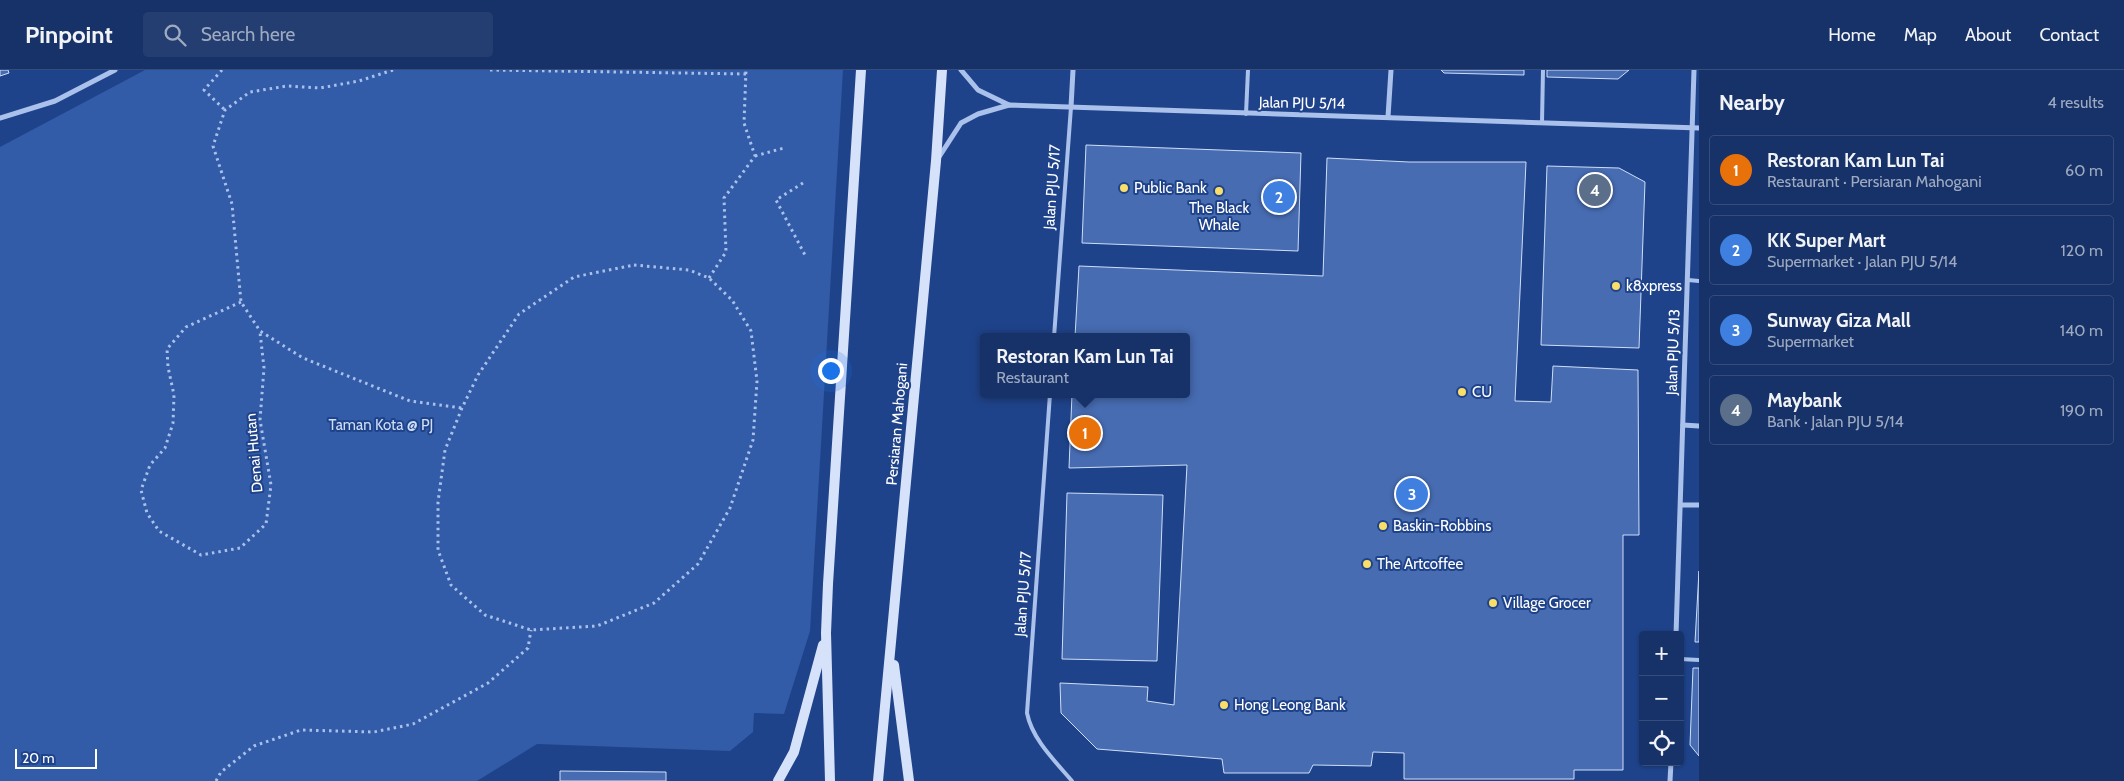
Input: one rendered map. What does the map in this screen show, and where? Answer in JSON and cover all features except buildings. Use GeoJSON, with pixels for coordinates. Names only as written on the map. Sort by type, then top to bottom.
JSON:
{"type":"FeatureCollection","features":[{"type":"Feature","properties":{"kind":"main road"},"geometry":{"type":"LineString","coordinates":[[830,781],[826,633],[861,70]]}},
{"type":"Feature","properties":{"kind":"main road","name":"Persiaran Mahogani"},"geometry":{"type":"LineString","coordinates":[[878,781],[902,540],[936,161],[942,70]]}},
{"type":"Feature","properties":{"kind":"main road"},"geometry":{"type":"LineString","coordinates":[[902,540],[892,653],[909,781]]}},
{"type":"Feature","properties":{"kind":"main road"},"geometry":{"type":"LineString","coordinates":[[778,781],[794,752],[826,633]]}},
{"type":"Feature","properties":{"kind":"street"},"geometry":{"type":"LineString","coordinates":[[0,118],[55,101],[115,70]]}},
{"type":"Feature","properties":{"kind":"street"},"geometry":{"type":"LineString","coordinates":[[961,70],[978,90],[1009,105]]}},
{"type":"Feature","properties":{"kind":"street","name":"Jalan PJU 5/17"},"geometry":{"type":"LineString","coordinates":[[1070,107],[1073,70]]}},
{"type":"Feature","properties":{"kind":"street"},"geometry":{"type":"LineString","coordinates":[[1388,117],[1390,70]]}},
{"type":"Feature","properties":{"kind":"street","name":"Jalan PJU 5/13"},"geometry":{"type":"LineString","coordinates":[[1676,631],[1694,70]]}},
{"type":"Feature","properties":{"kind":"street","name":"Jalan PJU 5/14"},"geometry":{"type":"LineString","coordinates":[[936,161],[961,123],[978,114],[1009,105],[1699,128]]}},
{"type":"Feature","properties":{"kind":"street"},"geometry":{"type":"LineString","coordinates":[[1683,426],[1699,426]]}},
{"type":"Feature","properties":{"kind":"street"},"geometry":{"type":"LineString","coordinates":[[1681,504],[1699,505]]}},
{"type":"Feature","properties":{"kind":"street"},"geometry":{"type":"LineString","coordinates":[[1670,781],[1671,766]]}},
{"type":"Feature","properties":{"kind":"lane"},"geometry":{"type":"LineString","coordinates":[[1246,114],[1248,70]]}},
{"type":"Feature","properties":{"kind":"lane"},"geometry":{"type":"LineString","coordinates":[[1542,122],[1543,70]]}},
{"type":"Feature","properties":{"kind":"lane","name":"Jalan PJU 5/17"},"geometry":{"type":"LineString","coordinates":[[1054,333],[1070,107]]}},
{"type":"Feature","properties":{"kind":"lane"},"geometry":{"type":"LineString","coordinates":[[1688,280],[1699,281]]}},
{"type":"Feature","properties":{"kind":"lane","name":"Jalan PJU 5/17"},"geometry":{"type":"LineString","coordinates":[[1050,398],[1027,713],[1029,725],[1037,738],[1072,781]]}},
{"type":"Feature","properties":{"kind":"lane"},"geometry":{"type":"LineString","coordinates":[[1684,659],[1699,660]]}},
{"type":"Feature","properties":{"kind":"path"},"geometry":{"type":"LineString","coordinates":[[222,70],[204,90],[225,110],[250,92],[287,86],[320,88],[359,81],[393,70]]}},
{"type":"Feature","properties":{"kind":"path"},"geometry":{"type":"LineString","coordinates":[[490,70],[746,72],[744,123],[755,156]]}},
{"type":"Feature","properties":{"kind":"path","name":"Denai Hutan"},"geometry":{"type":"LineString","coordinates":[[225,110],[213,146],[232,204],[241,302],[260,331],[302,358],[410,401],[462,408]]}},
{"type":"Feature","properties":{"kind":"path"},"geometry":{"type":"LineString","coordinates":[[709,278],[726,252],[724,198],[755,156],[784,148]]}},
{"type":"Feature","properties":{"kind":"path"},"geometry":{"type":"LineString","coordinates":[[803,183],[776,200],[806,257]]}},
{"type":"Feature","properties":{"kind":"path"},"geometry":{"type":"LineString","coordinates":[[634,266],[689,270],[709,278],[732,300],[751,331],[757,381],[752,440],[730,508],[698,564],[654,603],[597,626],[531,630],[485,615],[452,585],[438,550],[438,502],[445,450],[478,375],[519,314],[574,277],[634,266]]}},
{"type":"Feature","properties":{"kind":"path","name":"Denai Hutan"},"geometry":{"type":"LineString","coordinates":[[241,302],[186,327],[167,349],[168,367],[174,395],[173,423],[166,448],[150,465],[141,490],[147,513],[159,531],[201,554],[240,548],[266,524],[270,484],[260,420],[264,368],[260,331]]}},
{"type":"Feature","properties":{"kind":"path"},"geometry":{"type":"LineString","coordinates":[[216,781],[221,772],[254,746],[301,730],[374,732],[413,724],[488,683],[528,648],[531,630]]}},
{"type":"Feature","properties":{"kind":"green space","name":"Taman Kota @ PJ"},"geometry":{"type":"Polygon","coordinates":[[[145,70],[843,70],[810,631],[784,714],[754,713],[753,732],[730,751],[537,744],[477,781],[0,781],[0,147],[145,70]]]}},
{"type":"Feature","properties":{"kind":"place","name":"Public Bank"},"geometry":{"type":"Point","coordinates":[1124,188]}},
{"type":"Feature","properties":{"kind":"place","name":"Maybank"},"geometry":{"type":"Point","coordinates":[1595,190]}},
{"type":"Feature","properties":{"kind":"place","name":"The Black Whale"},"geometry":{"type":"Point","coordinates":[1219,191]}},
{"type":"Feature","properties":{"kind":"place","name":"KK Super Mart"},"geometry":{"type":"Point","coordinates":[1279,197]}},
{"type":"Feature","properties":{"kind":"place","name":"k8xpress"},"geometry":{"type":"Point","coordinates":[1616,286]}},
{"type":"Feature","properties":{"kind":"place","name":"CU"},"geometry":{"type":"Point","coordinates":[1462,392]}},
{"type":"Feature","properties":{"kind":"place","name":"Restoran Kam Lun Tai"},"geometry":{"type":"Point","coordinates":[1085,433]}},
{"type":"Feature","properties":{"kind":"place","name":"Sunway Giza Mall"},"geometry":{"type":"Point","coordinates":[1412,494]}},
{"type":"Feature","properties":{"kind":"place","name":"Baskin-Robbins"},"geometry":{"type":"Point","coordinates":[1383,526]}},
{"type":"Feature","properties":{"kind":"place","name":"The Artcoffee"},"geometry":{"type":"Point","coordinates":[1367,564]}},
{"type":"Feature","properties":{"kind":"place","name":"Village Grocer"},"geometry":{"type":"Point","coordinates":[1493,603]}},
{"type":"Feature","properties":{"kind":"place","name":"Hong Leong Bank"},"geometry":{"type":"Point","coordinates":[1224,705]}}]}
